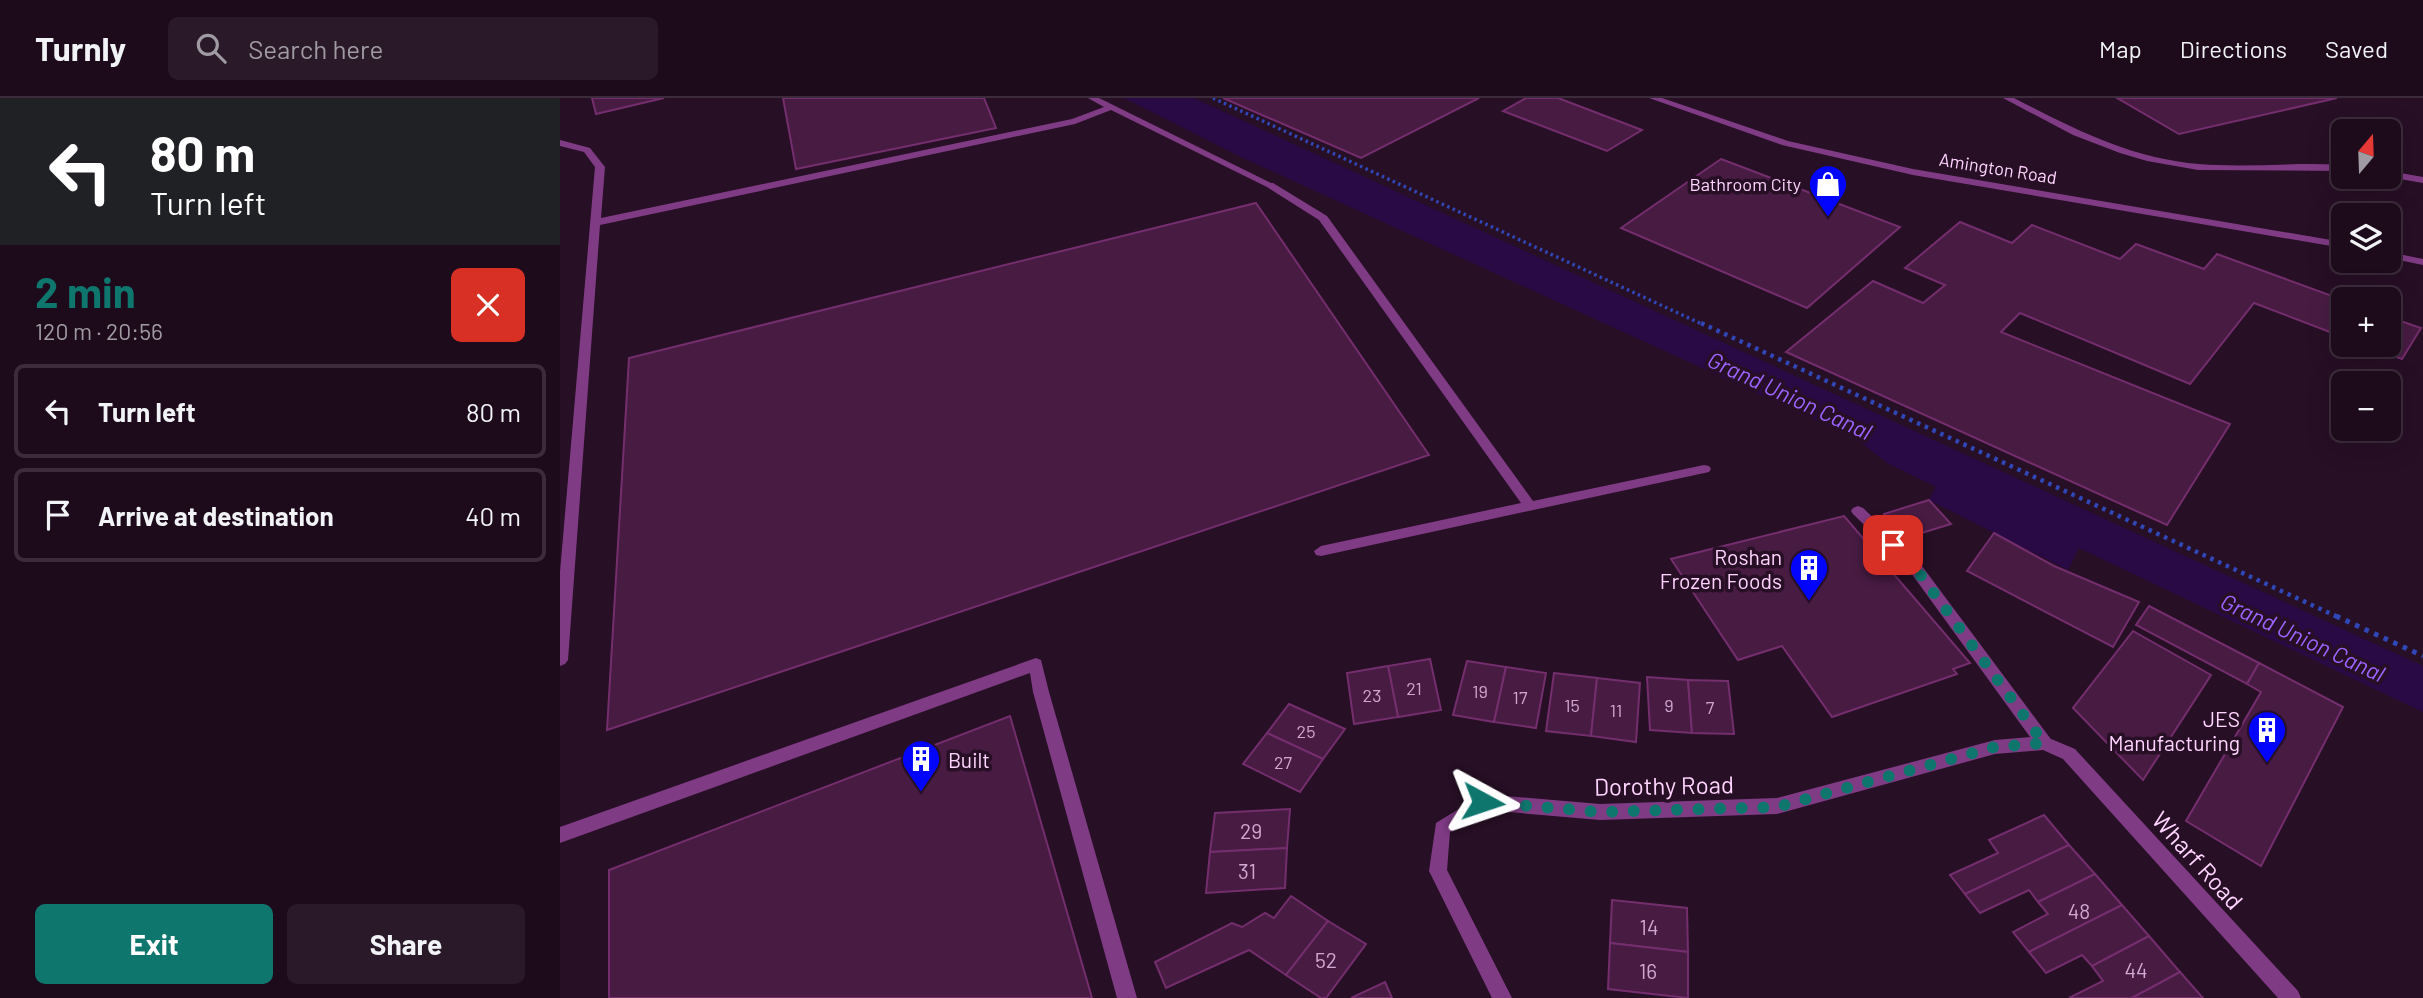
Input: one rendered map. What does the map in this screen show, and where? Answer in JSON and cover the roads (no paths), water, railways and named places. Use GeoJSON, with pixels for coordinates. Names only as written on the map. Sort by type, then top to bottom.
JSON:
{"type":"FeatureCollection","features":[{"type":"Feature","properties":{"kind":"street"},"geometry":{"type":"LineString","coordinates":[[1092,98],[1270,185],[1323,218],[1530,506]]}},
{"type":"Feature","properties":{"kind":"street","name":"Amington Road"},"geometry":{"type":"LineString","coordinates":[[1654,98],[1785,143],[1913,172],[2331,243]]}},
{"type":"Feature","properties":{"kind":"street"},"geometry":{"type":"LineString","coordinates":[[2007,98],[2078,135],[2134,156],[2196,167],[2305,165],[2331,168]]}},
{"type":"Feature","properties":{"kind":"street"},"geometry":{"type":"LineString","coordinates":[[594,223],[1075,121],[1111,107]]}},
{"type":"Feature","properties":{"kind":"street"},"geometry":{"type":"LineString","coordinates":[[560,143],[587,150],[600,167],[560,660]]}},
{"type":"Feature","properties":{"kind":"street"},"geometry":{"type":"LineString","coordinates":[[2401,176],[2423,180]]}},
{"type":"Feature","properties":{"kind":"street"},"geometry":{"type":"LineString","coordinates":[[2401,257],[2423,262]]}},
{"type":"Feature","properties":{"kind":"street"},"geometry":{"type":"LineString","coordinates":[[1321,551],[1704,469]]}},
{"type":"Feature","properties":{"kind":"street"},"geometry":{"type":"LineString","coordinates":[[1858,512],[1911,562],[2044,743]]}},
{"type":"Feature","properties":{"kind":"street"},"geometry":{"type":"LineString","coordinates":[[560,835],[1035,664],[1127,998]]}},
{"type":"Feature","properties":{"kind":"street","name":"Dorothy Road"},"geometry":{"type":"LineString","coordinates":[[1502,998],[1438,871],[1442,828],[1483,802],[1600,812],[1777,807],[1995,747],[2044,743],[2069,754]]}},
{"type":"Feature","properties":{"kind":"street","name":"Wharf Road"},"geometry":{"type":"LineString","coordinates":[[2069,754],[2291,998]]}},
{"type":"Feature","properties":{"kind":"water","name":"Grand Union Canal"},"geometry":{"type":"Polygon","coordinates":[[[1124,98],[1194,98],[2423,666],[2423,712],[2079,548],[2068,570],[1929,500],[1936,487],[1887,463],[1857,439],[1243,158],[1124,98]]]}},
{"type":"Feature","properties":{"kind":"place","name":"Bathroom City"},"geometry":{"type":"Point","coordinates":[1828,218]}},
{"type":"Feature","properties":{"kind":"place","name":"Roshan Frozen Foods"},"geometry":{"type":"Point","coordinates":[1809,602]}},
{"type":"Feature","properties":{"kind":"place","name":"JES Manufacturing"},"geometry":{"type":"Point","coordinates":[2267,764]}},
{"type":"Feature","properties":{"kind":"place","name":"Built"},"geometry":{"type":"Point","coordinates":[921,793]}}]}
